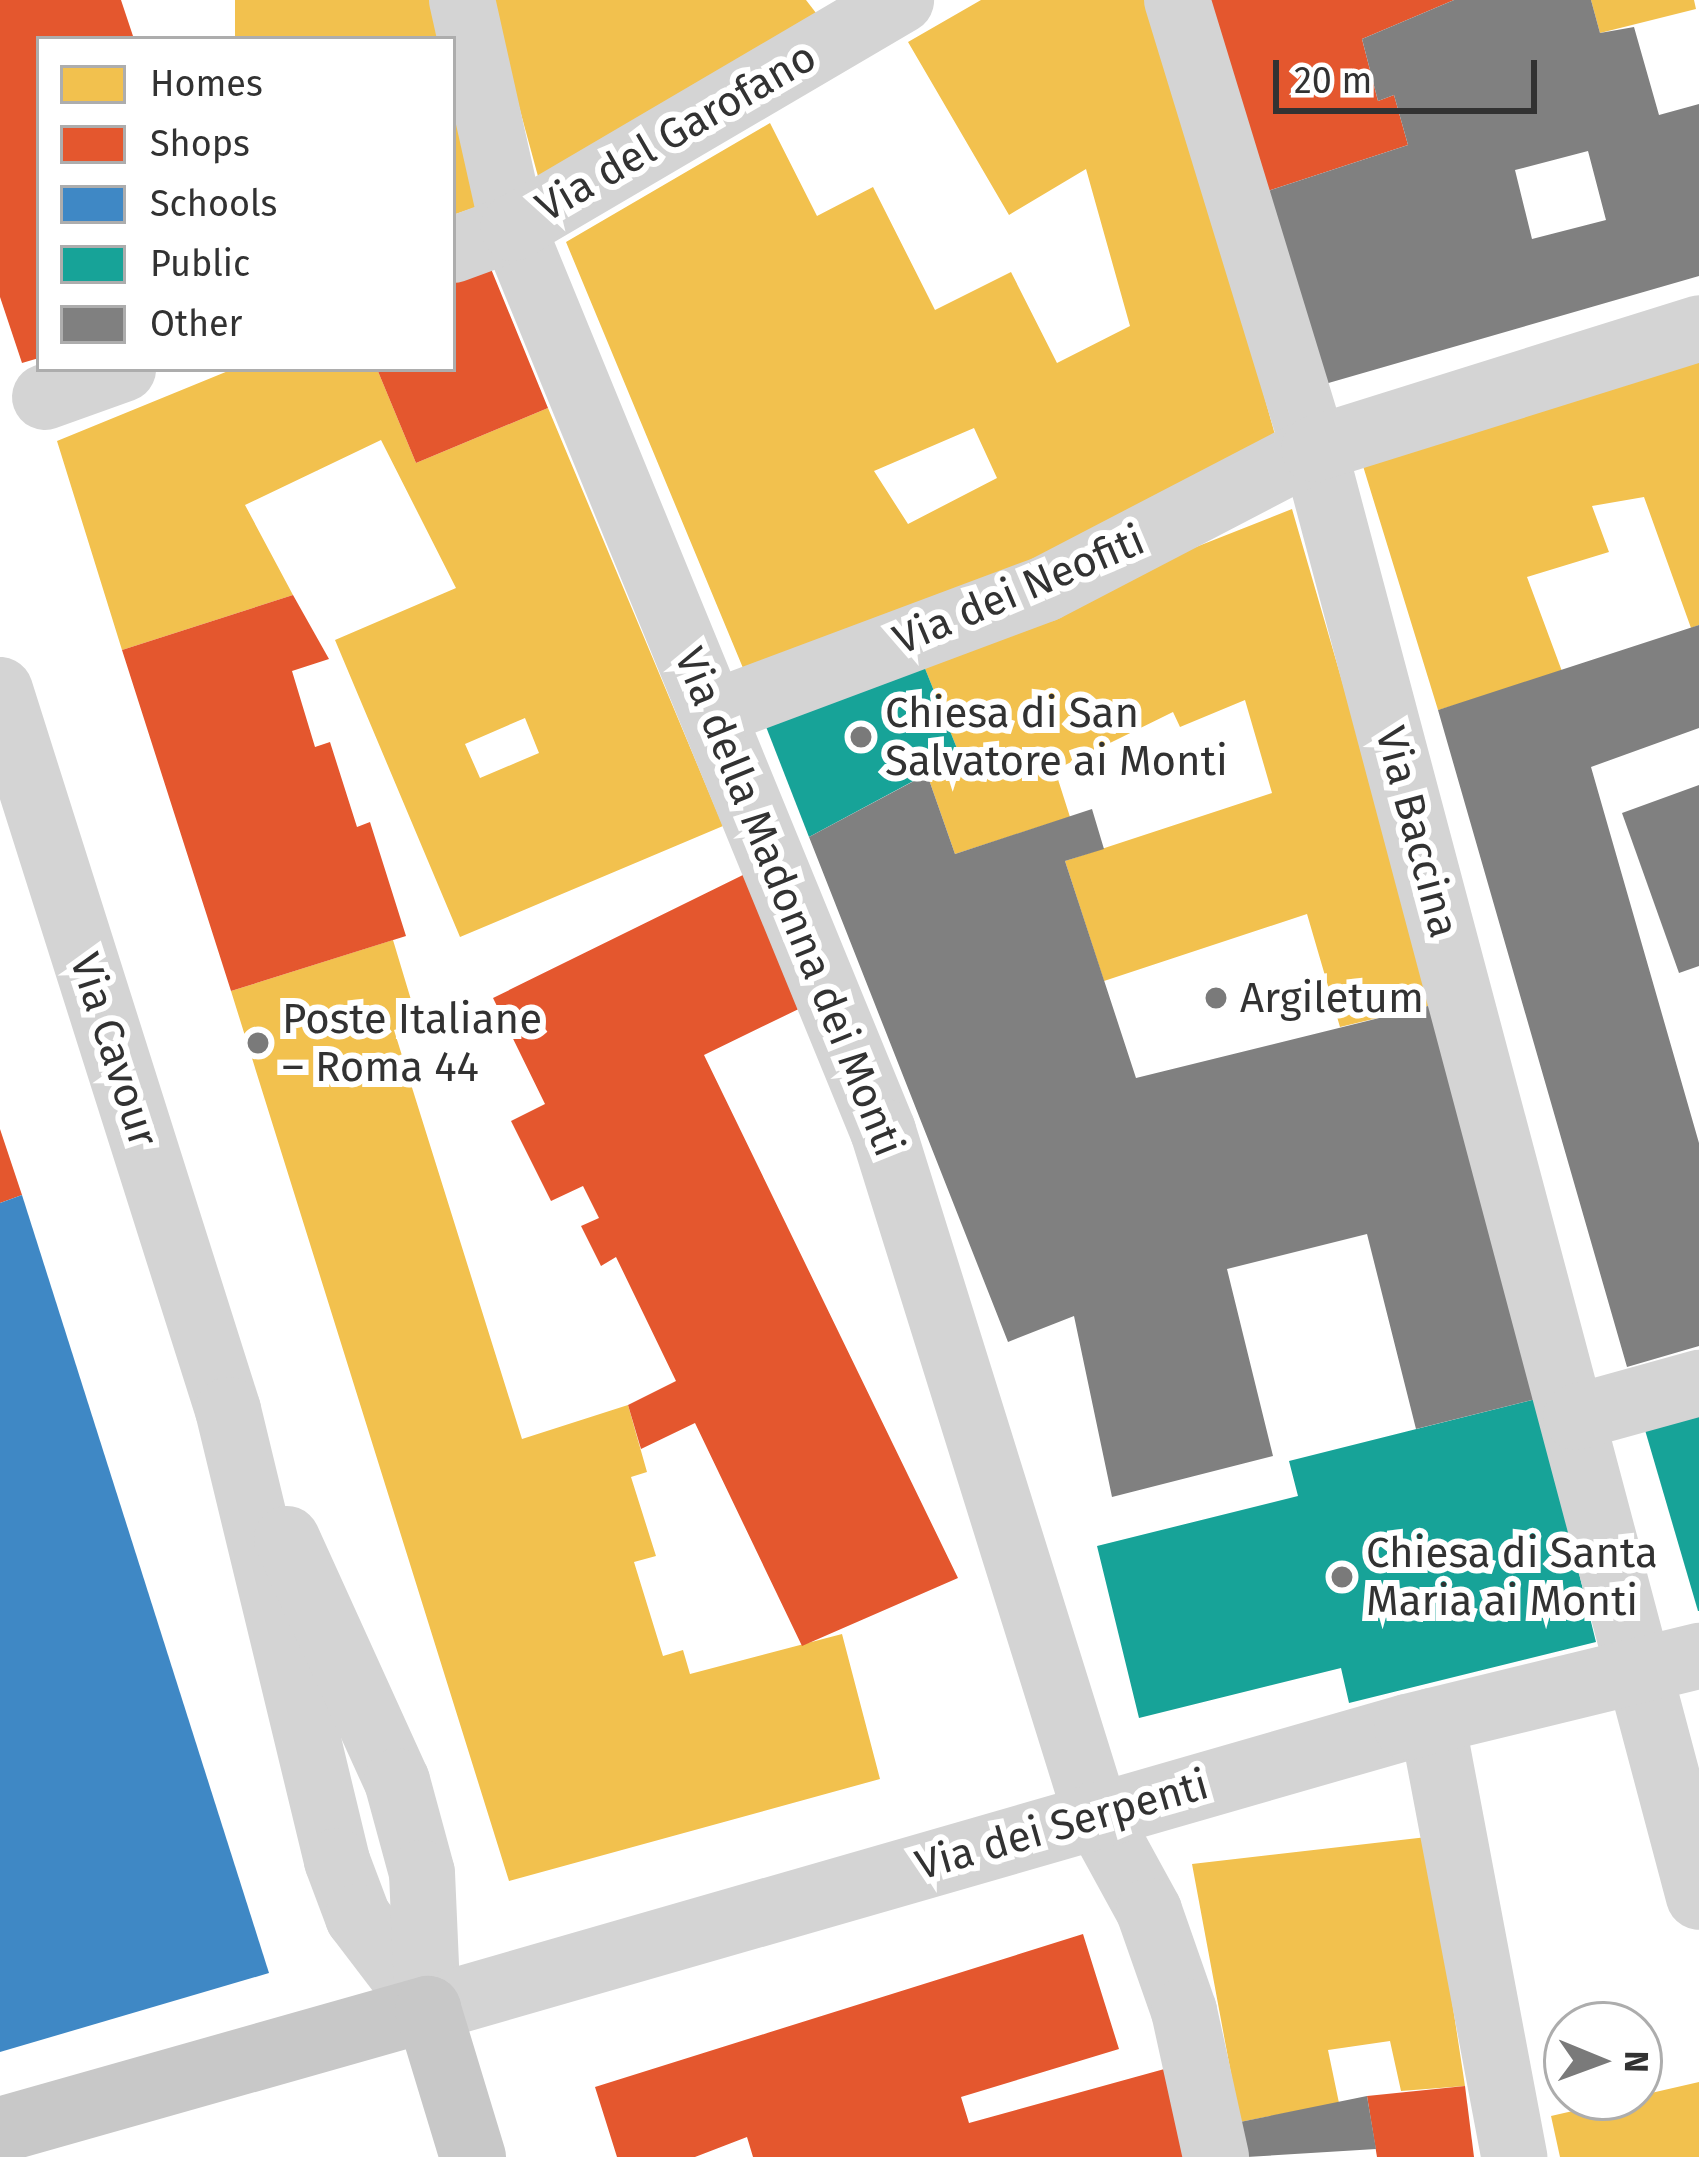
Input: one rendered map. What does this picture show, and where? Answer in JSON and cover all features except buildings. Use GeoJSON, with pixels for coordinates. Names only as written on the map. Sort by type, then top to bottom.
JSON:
{"type":"FeatureCollection","features":[{"type":"Feature","properties":{"kind":"main road"},"geometry":{"type":"LineString","coordinates":[[0,2130],[428,2009]]}},
{"type":"Feature","properties":{"kind":"main road","name":"Via Cavour"},"geometry":{"type":"LineString","coordinates":[[428,2009],[473,2157]]}},
{"type":"Feature","properties":{"kind":"street","name":"Via della Madonna dei Monti"},"geometry":{"type":"LineString","coordinates":[[462,0],[513,228],[716,712],[883,1131],[1096,1814],[1149,1911],[1177,1991],[1216,2157]]}},
{"type":"Feature","properties":{"kind":"street","name":"Via del Garofano"},"geometry":{"type":"LineString","coordinates":[[456,249],[513,228],[901,0]]}},
{"type":"Feature","properties":{"kind":"street","name":"Via Baccina"},"geometry":{"type":"LineString","coordinates":[[1177,0],[1313,449],[1576,1418],[1671,1662],[1699,1898]]}},
{"type":"Feature","properties":{"kind":"street","name":"Via dei Neofiti"},"geometry":{"type":"LineString","coordinates":[[716,712],[1045,589],[1313,449],[1699,328]]}},
{"type":"Feature","properties":{"kind":"street"},"geometry":{"type":"LineString","coordinates":[[45,397],[115,372]]}},
{"type":"Feature","properties":{"kind":"street","name":"Via Cavour"},"geometry":{"type":"LineString","coordinates":[[0,690],[228,1410],[337,1861],[358,1917],[428,2009]]}},
{"type":"Feature","properties":{"kind":"street"},"geometry":{"type":"LineString","coordinates":[[1576,1418],[1699,1383]]}},
{"type":"Feature","properties":{"kind":"street","name":"Via dei Serpenti"},"geometry":{"type":"LineString","coordinates":[[428,2009],[1096,1814],[1432,1721],[1671,1662]]}},
{"type":"Feature","properties":{"kind":"street"},"geometry":{"type":"LineString","coordinates":[[1432,1721],[1514,2157]]}},
{"type":"Feature","properties":{"kind":"place","name":"Chiesa di San Salvatore ai Monti"},"geometry":{"type":"Point","coordinates":[861,737]}},
{"type":"Feature","properties":{"kind":"place","name":"Argiletum"},"geometry":{"type":"Point","coordinates":[1216,998]}},
{"type":"Feature","properties":{"kind":"place","name":"Poste Italiane – Roma 44"},"geometry":{"type":"Point","coordinates":[258,1043]}},
{"type":"Feature","properties":{"kind":"place","name":"Chiesa di Santa Maria ai Monti"},"geometry":{"type":"Point","coordinates":[1342,1577]}}]}
